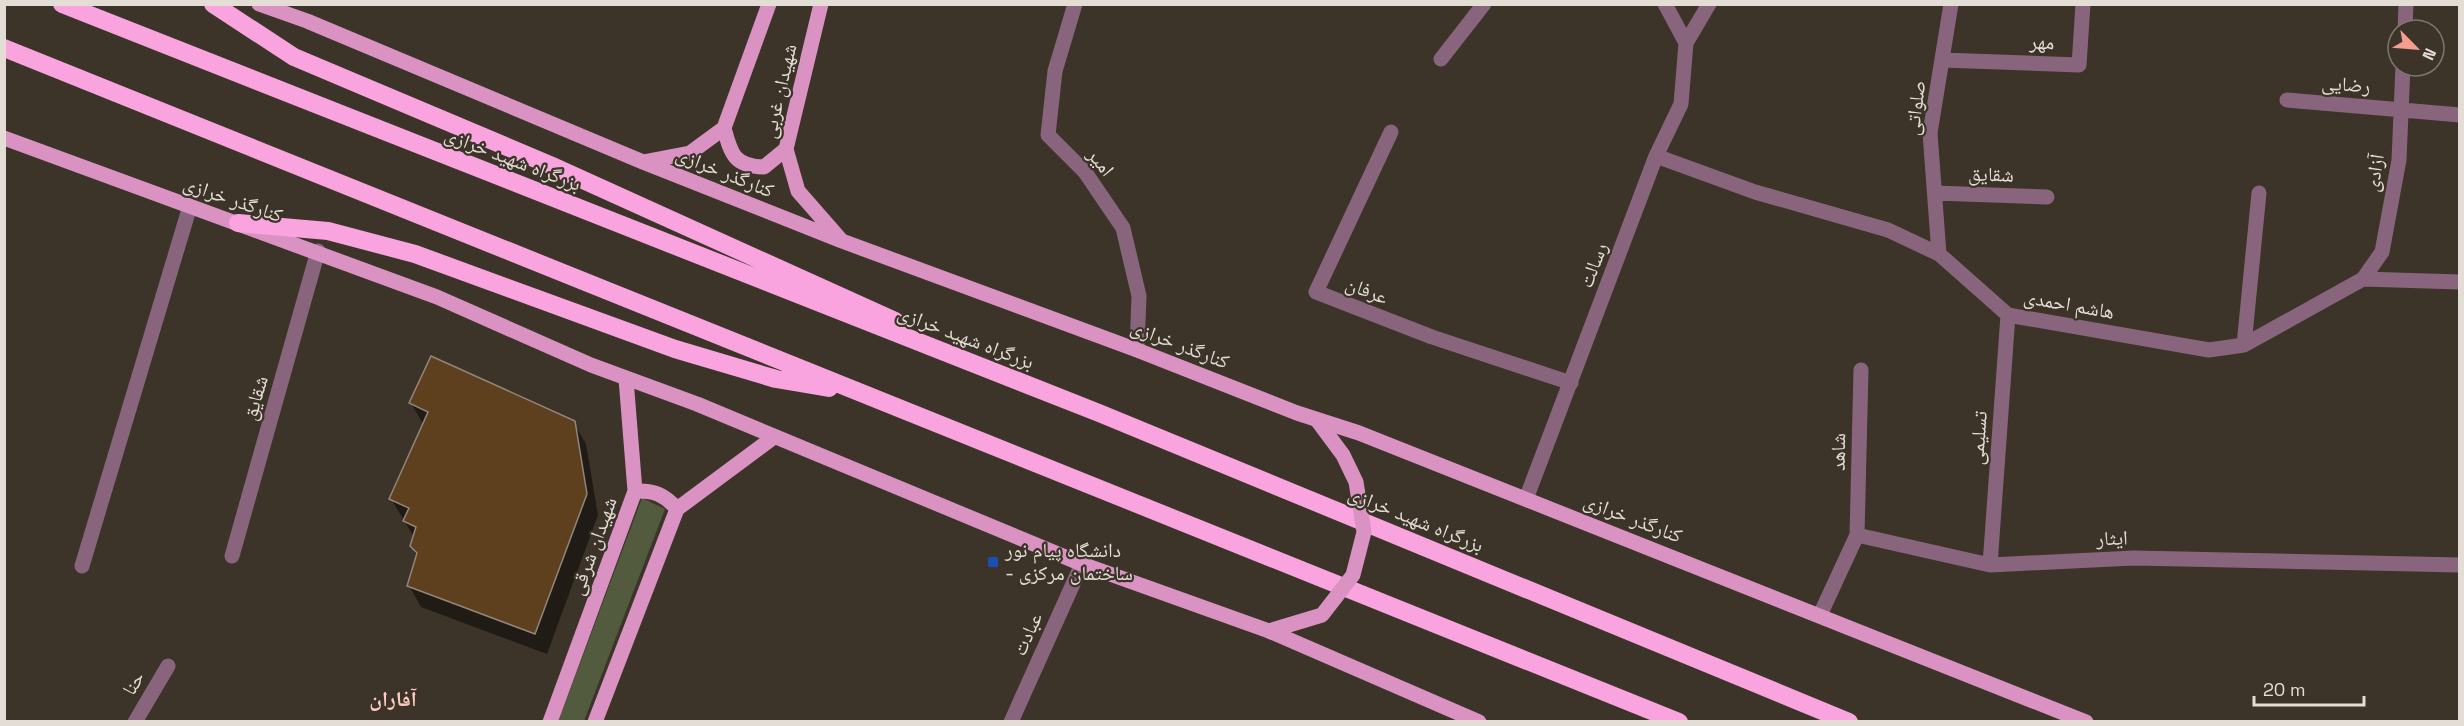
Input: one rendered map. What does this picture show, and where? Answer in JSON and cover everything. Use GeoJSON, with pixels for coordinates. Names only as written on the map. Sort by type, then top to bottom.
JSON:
{"type":"FeatureCollection","features":[{"type":"Feature","properties":{"kind":"highway","name":"بزرگراه شهید خرازی"},"geometry":{"type":"LineString","coordinates":[[62,4],[1099,413],[1849,722]]}},
{"type":"Feature","properties":{"kind":"highway"},"geometry":{"type":"LineString","coordinates":[[213,4],[294,57],[550,165],[1099,413]]}},
{"type":"Feature","properties":{"kind":"highway"},"geometry":{"type":"LineString","coordinates":[[4,48],[1679,722]]}},
{"type":"Feature","properties":{"kind":"highway"},"geometry":{"type":"LineString","coordinates":[[238,223],[328,231],[415,254],[675,349],[776,380],[861,393]]}},
{"type":"Feature","properties":{"kind":"main road","name":"کنارگذر خرازی"},"geometry":{"type":"LineString","coordinates":[[259,4],[307,21],[644,162],[842,241],[1137,350],[1317,420],[1359,433],[2086,722]]}},
{"type":"Feature","properties":{"kind":"main road","name":"شهیدان غربی"},"geometry":{"type":"LineString","coordinates":[[724,128],[769,4]]}},
{"type":"Feature","properties":{"kind":"main road","name":"شهیدان غربی"},"geometry":{"type":"LineString","coordinates":[[821,4],[786,149],[798,190],[842,241]]}},
{"type":"Feature","properties":{"kind":"main road"},"geometry":{"type":"LineString","coordinates":[[644,162],[690,153],[724,128],[734,157],[747,166],[764,167],[786,149]]}},
{"type":"Feature","properties":{"kind":"main road","name":"کنارگذر خرازی"},"geometry":{"type":"LineString","coordinates":[[4,138],[318,251],[436,297],[626,379],[774,437],[1082,564],[1269,631],[1479,722]]}},
{"type":"Feature","properties":{"kind":"main road","name":"شهیدان شرقی"},"geometry":{"type":"LineString","coordinates":[[550,722],[635,492],[626,379]]}},
{"type":"Feature","properties":{"kind":"main road"},"geometry":{"type":"LineString","coordinates":[[1269,631],[1322,615],[1353,575],[1364,532],[1356,482],[1343,455],[1317,420]]}},
{"type":"Feature","properties":{"kind":"main road"},"geometry":{"type":"LineString","coordinates":[[595,722],[677,509],[774,437]]}},
{"type":"Feature","properties":{"kind":"main road"},"geometry":{"type":"LineString","coordinates":[[635,492],[647,490],[659,494],[677,509]]}},
{"type":"Feature","properties":{"kind":"street","name":"امیر"},"geometry":{"type":"LineString","coordinates":[[1075,4],[1055,71],[1048,135],[1085,172],[1123,228],[1139,296],[1137,350]]}},
{"type":"Feature","properties":{"kind":"street"},"geometry":{"type":"LineString","coordinates":[[1441,59],[1484,4]]}},
{"type":"Feature","properties":{"kind":"street"},"geometry":{"type":"LineString","coordinates":[[1665,4],[1686,43]]}},
{"type":"Feature","properties":{"kind":"street"},"geometry":{"type":"LineString","coordinates":[[1686,43],[1709,4]]}},
{"type":"Feature","properties":{"kind":"street","name":"صلواتی"},"geometry":{"type":"LineString","coordinates":[[1939,254],[1930,133],[1951,4]]}},
{"type":"Feature","properties":{"kind":"street","name":"مهر"},"geometry":{"type":"LineString","coordinates":[[1942,60],[2079,65],[2083,4]]}},
{"type":"Feature","properties":{"kind":"street","name":"رسالت"},"geometry":{"type":"LineString","coordinates":[[1526,498],[1656,156],[1682,104],[1686,43]]}},
{"type":"Feature","properties":{"kind":"street","name":"آزادی"},"geometry":{"type":"LineString","coordinates":[[2362,279],[2382,252],[2399,160],[2402,78]]}},
{"type":"Feature","properties":{"kind":"street","name":"رضایی"},"geometry":{"type":"LineString","coordinates":[[2287,100],[2401,109]]}},
{"type":"Feature","properties":{"kind":"street"},"geometry":{"type":"LineString","coordinates":[[2401,109],[2460,115]]}},
{"type":"Feature","properties":{"kind":"street","name":"عرفان"},"geometry":{"type":"LineString","coordinates":[[1391,132],[1316,292],[1432,337],[1571,382]]}},
{"type":"Feature","properties":{"kind":"street","name":"هاشم احمدی"},"geometry":{"type":"LineString","coordinates":[[1656,156],[1755,192],[1887,230],[1939,254],[2008,315],[2209,350],[2244,345],[2362,279]]}},
{"type":"Feature","properties":{"kind":"street","name":"شقایق"},"geometry":{"type":"LineString","coordinates":[[1935,193],[2047,197]]}},
{"type":"Feature","properties":{"kind":"street"},"geometry":{"type":"LineString","coordinates":[[2244,345],[2259,193]]}},
{"type":"Feature","properties":{"kind":"street"},"geometry":{"type":"LineString","coordinates":[[82,566],[190,206]]}},
{"type":"Feature","properties":{"kind":"street","name":"شقایق"},"geometry":{"type":"LineString","coordinates":[[232,556],[318,251]]}},
{"type":"Feature","properties":{"kind":"street"},"geometry":{"type":"LineString","coordinates":[[2362,279],[2460,282]]}},
{"type":"Feature","properties":{"kind":"street","name":"تسلیمی"},"geometry":{"type":"LineString","coordinates":[[1990,565],[2008,315]]}},
{"type":"Feature","properties":{"kind":"street","name":"شاهد"},"geometry":{"type":"LineString","coordinates":[[1857,535],[1861,370]]}},
{"type":"Feature","properties":{"kind":"street"},"geometry":{"type":"LineString","coordinates":[[1820,615],[1857,535]]}},
{"type":"Feature","properties":{"kind":"street","name":"ایثار"},"geometry":{"type":"LineString","coordinates":[[1857,535],[1990,565],[2134,558],[2460,565]]}},
{"type":"Feature","properties":{"kind":"street","name":"عبادت"},"geometry":{"type":"LineString","coordinates":[[1011,722],[1082,564]]}},
{"type":"Feature","properties":{"kind":"street","name":"حنا"},"geometry":{"type":"LineString","coordinates":[[135,722],[168,666]]}},
{"type":"Feature","properties":{"kind":"green space"},"geometry":{"type":"Polygon","coordinates":[[[642,498],[665,509],[584,721],[558,722],[642,498]]]}},
{"type":"Feature","properties":{"kind":"building"},"geometry":{"type":"Polygon","coordinates":[[[431,356],[575,421],[587,494],[535,634],[407,586],[417,553],[410,546],[416,527],[403,521],[409,508],[389,499],[428,412],[409,403],[431,356]]]}},
{"type":"Feature","properties":{"kind":"place","name":"دانشگاه پیام نور - ساختمان مرکزی"},"geometry":{"type":"Point","coordinates":[993,562]}},
{"type":"Feature","properties":{"kind":"district","name":"آفاران"},"geometry":{"type":"Point","coordinates":[393,698]}}]}
